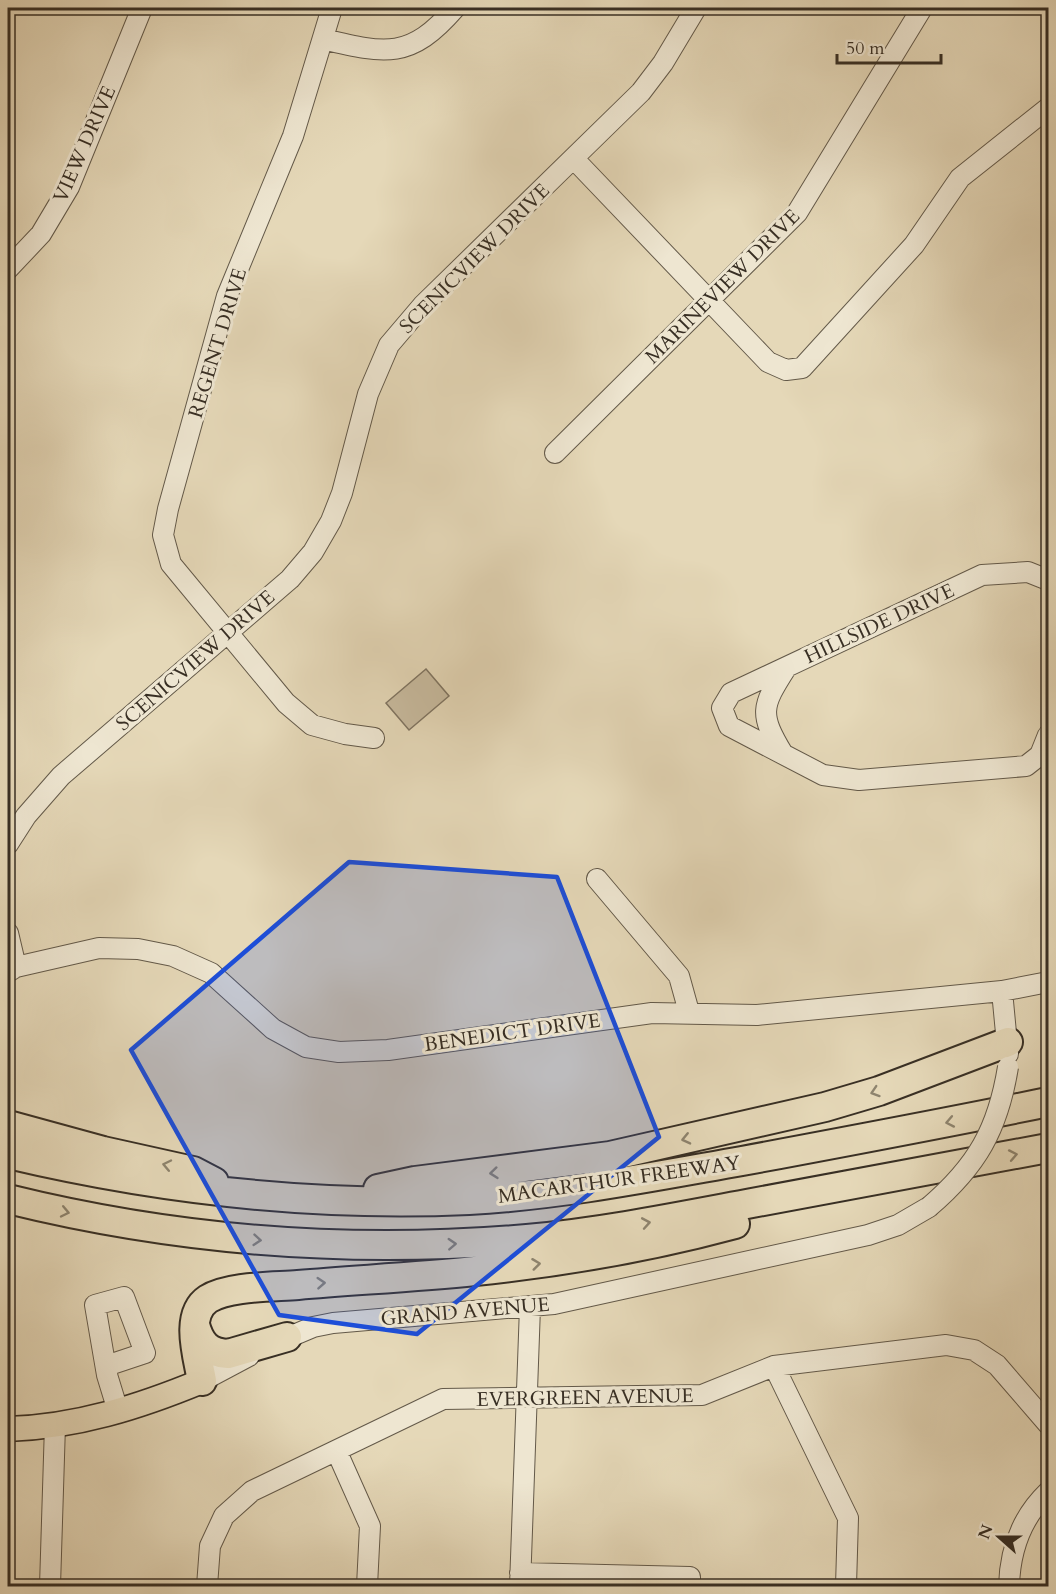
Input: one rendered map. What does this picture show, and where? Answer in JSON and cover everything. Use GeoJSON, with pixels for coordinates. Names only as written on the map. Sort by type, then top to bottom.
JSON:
{"type":"FeatureCollection","features":[{"type":"Feature","properties":{"kind":"highway"},"geometry":{"type":"LineString","coordinates":[[323,1200],[416,1181],[610,1156],[825,1107],[1008,1055]]}},
{"type":"Feature","properties":{"kind":"highway","name":"MACARTHUR FREEWAY"},"geometry":{"type":"LineString","coordinates":[[8,1154],[142,1182],[240,1195],[323,1200],[462,1200],[576,1190],[1048,1102]]}},
{"type":"Feature","properties":{"kind":"highway"},"geometry":{"type":"LineString","coordinates":[[8,1125],[103,1151],[193,1171],[240,1195]]}},
{"type":"Feature","properties":{"kind":"highway"},"geometry":{"type":"LineString","coordinates":[[8,1199],[123,1223],[227,1237],[323,1244],[423,1245],[530,1239],[635,1225],[1048,1148]]}},
{"type":"Feature","properties":{"kind":"highway"},"geometry":{"type":"LineString","coordinates":[[202,1381],[195,1323],[197,1313],[209,1299],[230,1292],[483,1270],[587,1256],[705,1232],[937,1169]]}},
{"type":"Feature","properties":{"kind":"highway"},"geometry":{"type":"LineString","coordinates":[[195,1323],[202,1344],[218,1354],[228,1354],[287,1337]]}},
{"type":"Feature","properties":{"kind":"main road","name":"GRAND AVENUE"},"geometry":{"type":"LineString","coordinates":[[8,1429],[55,1425],[118,1412],[202,1381]]}},
{"type":"Feature","properties":{"kind":"street","name":"VIEW DRIVE"},"geometry":{"type":"LineString","coordinates":[[8,269],[41,234],[69,188],[142,8]]}},
{"type":"Feature","properties":{"kind":"street","name":"REGENT DRIVE"},"geometry":{"type":"LineString","coordinates":[[332,8],[293,136],[227,296],[168,508],[163,535],[171,564],[226,634],[286,703],[312,725],[345,734],[374,738]]}},
{"type":"Feature","properties":{"kind":"street"},"geometry":{"type":"LineString","coordinates":[[323,39],[369,50],[419,43],[455,8]]}},
{"type":"Feature","properties":{"kind":"street","name":"SCENICVIEW DRIVE"},"geometry":{"type":"LineString","coordinates":[[8,844],[26,816],[61,776],[290,579],[313,552],[331,521],[342,493],[368,394],[389,345],[423,305],[641,92],[663,63],[696,8]]}},
{"type":"Feature","properties":{"kind":"street","name":"MARINEVIEW DRIVE"},"geometry":{"type":"LineString","coordinates":[[555,453],[797,213],[921,8]]}},
{"type":"Feature","properties":{"kind":"street"},"geometry":{"type":"LineString","coordinates":[[574,159],[768,362],[786,370],[802,368],[914,245],[960,178],[1048,108]]}},
{"type":"Feature","properties":{"kind":"street","name":"HILLSIDE DRIVE"},"geometry":{"type":"LineString","coordinates":[[783,754],[729,726],[722,708],[731,693],[982,574],[1028,572],[1048,580]]}},
{"type":"Feature","properties":{"kind":"street"},"geometry":{"type":"LineString","coordinates":[[786,667],[766,699],[767,727],[783,754],[823,775],[859,780],[1026,766],[1040,755],[1048,735]]}},
{"type":"Feature","properties":{"kind":"street"},"geometry":{"type":"LineString","coordinates":[[597,879],[680,976],[689,1012]]}},
{"type":"Feature","properties":{"kind":"street"},"geometry":{"type":"LineString","coordinates":[[8,933],[12,970]]}},
{"type":"Feature","properties":{"kind":"street","name":"BENEDICT DRIVE"},"geometry":{"type":"LineString","coordinates":[[12,970],[99,948],[138,949],[173,956],[211,973],[273,1029],[306,1047],[339,1052],[388,1050],[652,1013],[757,1015],[1002,991],[1048,982]]}},
{"type":"Feature","properties":{"kind":"street","name":"GRAND AVENUE"},"geometry":{"type":"LineString","coordinates":[[202,1381],[287,1337],[333,1323],[530,1306],[604,1295],[868,1235],[898,1225],[929,1207],[948,1191],[978,1155],[996,1120],[1008,1055],[1002,991]]}},
{"type":"Feature","properties":{"kind":"street"},"geometry":{"type":"LineString","coordinates":[[530,1306],[520,1580],[690,1577],[690,1587]]}},
{"type":"Feature","properties":{"kind":"street","name":"EVERGREEN AVENUE"},"geometry":{"type":"LineString","coordinates":[[207,1587],[210,1546],[224,1516],[252,1491],[443,1399],[702,1395],[774,1366],[946,1345],[974,1350],[997,1365],[1048,1424]]}},
{"type":"Feature","properties":{"kind":"street"},"geometry":{"type":"LineString","coordinates":[[106,1366],[118,1412]]}},
{"type":"Feature","properties":{"kind":"street"},"geometry":{"type":"LineString","coordinates":[[774,1366],[848,1518],[846,1587]]}},
{"type":"Feature","properties":{"kind":"street"},"geometry":{"type":"LineString","coordinates":[[50,1587],[55,1425]]}},
{"type":"Feature","properties":{"kind":"street"},"geometry":{"type":"LineString","coordinates":[[337,1452],[370,1526],[367,1587]]}},
{"type":"Feature","properties":{"kind":"street"},"geometry":{"type":"LineString","coordinates":[[1009,1587],[1017,1540],[1032,1508],[1048,1492]]}},
{"type":"Feature","properties":{"kind":"highlighted area"},"geometry":{"type":"Polygon","coordinates":[[[349,862],[557,877],[659,1137],[417,1334],[279,1315],[131,1050],[349,862]]]}},
{"type":"Feature","properties":{"kind":"shaded area"},"geometry":{"type":"Polygon","coordinates":[[[426,669],[449,696],[409,730],[386,703],[426,669]]]}}]}
